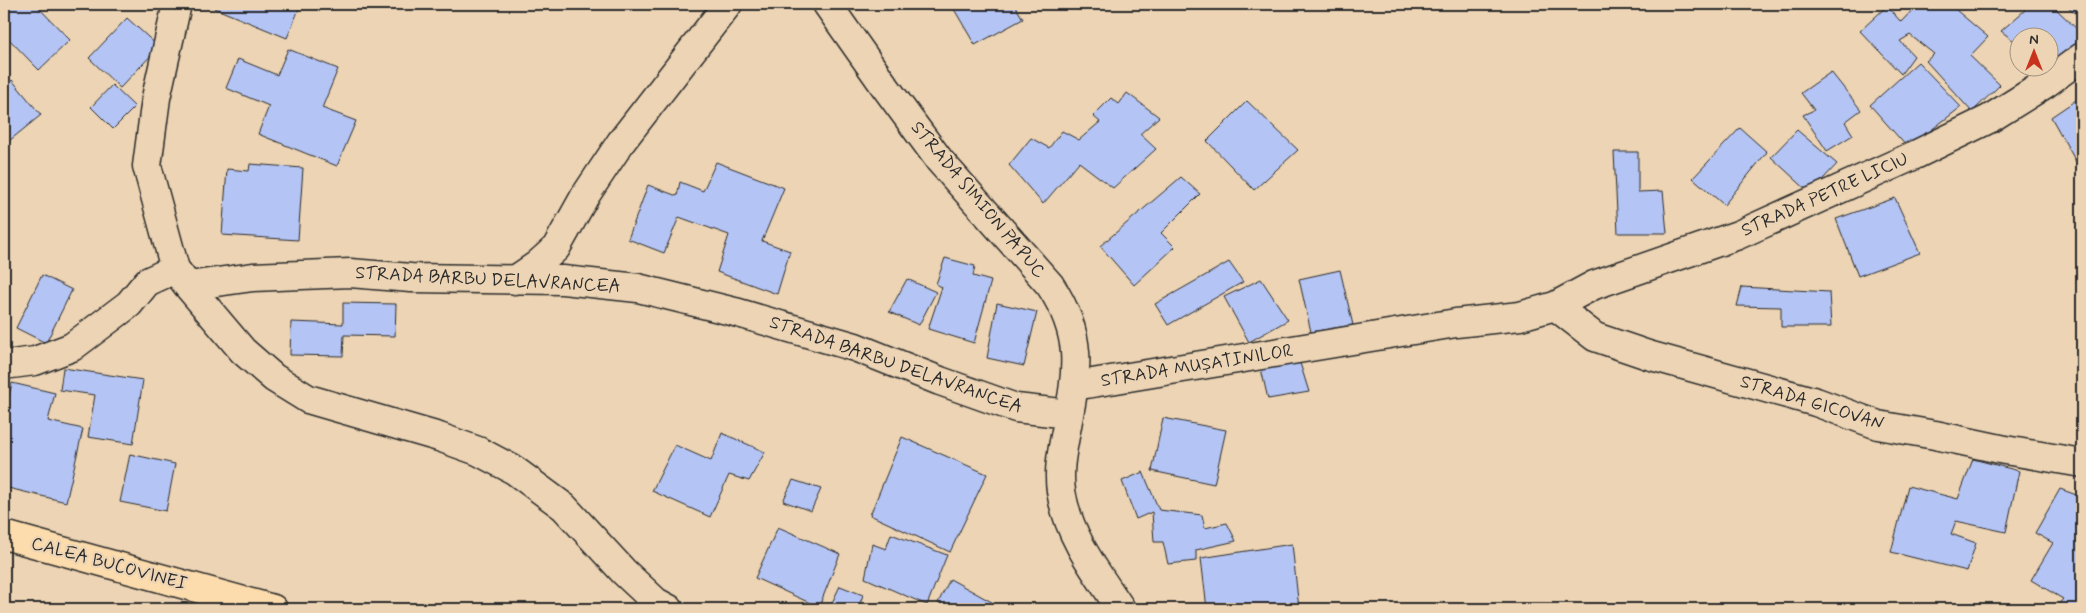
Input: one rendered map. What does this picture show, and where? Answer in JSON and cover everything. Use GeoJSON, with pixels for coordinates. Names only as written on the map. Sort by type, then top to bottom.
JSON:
{"type":"FeatureCollection","features":[{"type":"Feature","properties":{"kind":"highway","name":"CALEA BUCOVINEI"},"geometry":{"type":"LineString","coordinates":[[4,535],[273,609]]}},
{"type":"Feature","properties":{"kind":"street"},"geometry":{"type":"LineString","coordinates":[[177,4],[156,98],[147,166],[181,277],[243,351],[274,378],[308,399],[447,440],[478,451],[514,470],[564,507],[624,572],[656,602],[669,609]]}},
{"type":"Feature","properties":{"kind":"street"},"geometry":{"type":"LineString","coordinates":[[515,280],[537,265],[556,248],[585,196],[620,142],[728,4]]}},
{"type":"Feature","properties":{"kind":"street","name":"STRADA SIMION PAPUC"},"geometry":{"type":"LineString","coordinates":[[827,4],[940,161],[1056,294],[1069,318],[1074,335],[1074,386]]}},
{"type":"Feature","properties":{"kind":"street","name":"STRADA PETRE LICIU"},"geometry":{"type":"LineString","coordinates":[[1555,306],[1594,285],[1738,235],[1915,155],[1989,118],[2046,84],[2082,57]]}},
{"type":"Feature","properties":{"kind":"street","name":"STRADA BARBU DELAVRANCEA"},"geometry":{"type":"LineString","coordinates":[[4,365],[35,361],[72,347],[128,304],[147,282],[181,277],[253,277],[297,274],[562,280],[602,282],[680,297],[854,347],[940,381],[1016,408],[1069,414]]}},
{"type":"Feature","properties":{"kind":"street","name":"STRADA MUȘATINILOR"},"geometry":{"type":"LineString","coordinates":[[1074,386],[1456,323],[1520,316],[1555,306]]}},
{"type":"Feature","properties":{"kind":"street","name":"STRADA GICOVAN"},"geometry":{"type":"LineString","coordinates":[[1555,306],[1595,337],[1648,355],[1816,402],[1878,425],[2082,463]]}},
{"type":"Feature","properties":{"kind":"street"},"geometry":{"type":"LineString","coordinates":[[1074,386],[1060,467],[1061,492],[1068,519],[1079,543],[1121,609]]}},
{"type":"Feature","properties":{"kind":"building"},"geometry":{"type":"Polygon","coordinates":[[[4,4],[35,4],[70,40],[39,70],[4,34],[4,4]]]}},
{"type":"Feature","properties":{"kind":"building"},"geometry":{"type":"Polygon","coordinates":[[[67,4],[76,4],[72,9],[67,4]]]}},
{"type":"Feature","properties":{"kind":"building"},"geometry":{"type":"Polygon","coordinates":[[[216,4],[301,4],[287,38],[214,8],[216,4]]]}},
{"type":"Feature","properties":{"kind":"building"},"geometry":{"type":"Polygon","coordinates":[[[951,4],[1014,4],[1023,19],[975,45],[951,4]]]}},
{"type":"Feature","properties":{"kind":"building"},"geometry":{"type":"Polygon","coordinates":[[[1918,4],[1949,4],[1988,37],[1970,56],[2000,85],[1972,112],[1926,61],[1934,54],[1910,35],[1900,41],[1914,56],[1901,74],[1860,31],[1887,6],[1901,22],[1918,4]]]}},
{"type":"Feature","properties":{"kind":"building"},"geometry":{"type":"Polygon","coordinates":[[[2019,4],[2051,4],[2082,34],[2082,44],[2058,67],[2058,28],[2008,28],[2008,36],[2001,31],[2025,10],[2019,4]]]}},
{"type":"Feature","properties":{"kind":"building"},"geometry":{"type":"Polygon","coordinates":[[[2065,4],[2082,4],[2081,18],[2065,4]]]}},
{"type":"Feature","properties":{"kind":"building"},"geometry":{"type":"Polygon","coordinates":[[[127,18],[159,47],[120,88],[89,58],[127,18]]]}},
{"type":"Feature","properties":{"kind":"building"},"geometry":{"type":"Polygon","coordinates":[[[288,49],[338,69],[322,108],[356,121],[337,166],[258,134],[269,106],[226,88],[238,59],[277,75],[288,49]]]}},
{"type":"Feature","properties":{"kind":"building"},"geometry":{"type":"Polygon","coordinates":[[[1918,62],[1961,107],[1908,148],[1870,105],[1918,62]]]}},
{"type":"Feature","properties":{"kind":"building"},"geometry":{"type":"Polygon","coordinates":[[[1831,72],[1861,110],[1845,122],[1853,135],[1827,151],[1803,115],[1814,110],[1801,93],[1831,72]]]}},
{"type":"Feature","properties":{"kind":"building"},"geometry":{"type":"Polygon","coordinates":[[[12,80],[41,115],[4,145],[4,87],[12,80]]]}},
{"type":"Feature","properties":{"kind":"building"},"geometry":{"type":"Polygon","coordinates":[[[112,85],[135,107],[113,129],[91,107],[112,85]]]}},
{"type":"Feature","properties":{"kind":"building"},"geometry":{"type":"Polygon","coordinates":[[[1127,93],[1159,117],[1140,134],[1156,149],[1113,188],[1079,162],[1043,204],[1009,165],[1031,138],[1049,148],[1062,131],[1079,140],[1100,122],[1093,116],[1111,98],[1119,104],[1127,93]]]}},
{"type":"Feature","properties":{"kind":"building"},"geometry":{"type":"Polygon","coordinates":[[[2082,96],[2082,165],[2079,167],[2051,117],[2082,96]]]}},
{"type":"Feature","properties":{"kind":"building"},"geometry":{"type":"Polygon","coordinates":[[[1247,101],[1298,150],[1254,190],[1207,141],[1247,101]]]}},
{"type":"Feature","properties":{"kind":"building"},"geometry":{"type":"Polygon","coordinates":[[[1740,128],[1767,152],[1724,205],[1693,178],[1740,128]]]}},
{"type":"Feature","properties":{"kind":"building"},"geometry":{"type":"Polygon","coordinates":[[[1797,130],[1837,164],[1810,193],[1771,157],[1797,130]]]}},
{"type":"Feature","properties":{"kind":"building"},"geometry":{"type":"Polygon","coordinates":[[[1614,152],[1638,152],[1638,192],[1663,191],[1667,233],[1618,233],[1614,152]]]}},
{"type":"Feature","properties":{"kind":"building"},"geometry":{"type":"Polygon","coordinates":[[[716,162],[784,188],[762,241],[790,251],[777,294],[717,272],[729,235],[679,217],[664,253],[628,239],[648,185],[677,196],[680,182],[703,191],[716,162]]]}},
{"type":"Feature","properties":{"kind":"building"},"geometry":{"type":"Polygon","coordinates":[[[250,164],[303,168],[298,240],[222,235],[227,169],[249,171],[250,164]]]}},
{"type":"Feature","properties":{"kind":"building"},"geometry":{"type":"Polygon","coordinates":[[[1181,177],[1200,194],[1161,233],[1175,247],[1134,285],[1100,246],[1181,177]]]}},
{"type":"Feature","properties":{"kind":"building"},"geometry":{"type":"Polygon","coordinates":[[[1895,198],[1920,253],[1858,276],[1836,219],[1895,198]]]}},
{"type":"Feature","properties":{"kind":"building"},"geometry":{"type":"Polygon","coordinates":[[[945,258],[975,266],[973,276],[991,281],[974,343],[928,329],[942,287],[936,284],[945,258]]]}},
{"type":"Feature","properties":{"kind":"building"},"geometry":{"type":"Polygon","coordinates":[[[1229,262],[1243,282],[1168,325],[1155,304],[1229,262]]]}},
{"type":"Feature","properties":{"kind":"building"},"geometry":{"type":"Polygon","coordinates":[[[1340,270],[1353,325],[1311,332],[1299,279],[1340,270]]]}},
{"type":"Feature","properties":{"kind":"building"},"geometry":{"type":"Polygon","coordinates":[[[42,275],[72,290],[46,343],[16,328],[42,275]]]}},
{"type":"Feature","properties":{"kind":"building"},"geometry":{"type":"Polygon","coordinates":[[[907,279],[936,292],[919,325],[889,312],[907,279]]]}},
{"type":"Feature","properties":{"kind":"building"},"geometry":{"type":"Polygon","coordinates":[[[1261,279],[1288,320],[1249,342],[1224,297],[1261,279]]]}},
{"type":"Feature","properties":{"kind":"building"},"geometry":{"type":"Polygon","coordinates":[[[1742,287],[1829,292],[1831,327],[1781,327],[1781,307],[1737,306],[1742,287]]]}},
{"type":"Feature","properties":{"kind":"building"},"geometry":{"type":"Polygon","coordinates":[[[343,303],[396,304],[395,336],[344,335],[343,356],[290,355],[291,322],[343,324],[343,303]]]}},
{"type":"Feature","properties":{"kind":"building"},"geometry":{"type":"Polygon","coordinates":[[[997,303],[1037,312],[1024,366],[987,358],[997,303]]]}},
{"type":"Feature","properties":{"kind":"building"},"geometry":{"type":"Polygon","coordinates":[[[1300,363],[1309,392],[1268,399],[1261,369],[1300,363]]]}},
{"type":"Feature","properties":{"kind":"building"},"geometry":{"type":"Polygon","coordinates":[[[63,368],[143,380],[133,444],[88,437],[95,395],[60,390],[63,368]]]}},
{"type":"Feature","properties":{"kind":"building"},"geometry":{"type":"Polygon","coordinates":[[[12,383],[55,393],[48,421],[83,429],[66,502],[4,487],[4,416],[12,383]]]}},
{"type":"Feature","properties":{"kind":"building"},"geometry":{"type":"Polygon","coordinates":[[[1163,418],[1226,430],[1214,484],[1152,471],[1163,418]]]}},
{"type":"Feature","properties":{"kind":"building"},"geometry":{"type":"Polygon","coordinates":[[[722,433],[765,452],[749,481],[729,475],[710,517],[652,491],[675,445],[711,461],[722,433]]]}},
{"type":"Feature","properties":{"kind":"building"},"geometry":{"type":"Polygon","coordinates":[[[902,437],[987,474],[950,552],[870,515],[902,437]]]}},
{"type":"Feature","properties":{"kind":"building"},"geometry":{"type":"Polygon","coordinates":[[[130,454],[175,464],[166,511],[120,502],[130,454]]]}},
{"type":"Feature","properties":{"kind":"building"},"geometry":{"type":"Polygon","coordinates":[[[1973,459],[2019,471],[2006,532],[1956,521],[1951,534],[1976,543],[1967,571],[1891,552],[1908,486],[1958,499],[1973,459]]]}},
{"type":"Feature","properties":{"kind":"building"},"geometry":{"type":"Polygon","coordinates":[[[1143,472],[1159,510],[1202,515],[1205,528],[1227,523],[1236,541],[1196,550],[1196,561],[1168,564],[1163,542],[1154,542],[1152,512],[1136,519],[1122,481],[1143,472]]]}},
{"type":"Feature","properties":{"kind":"building"},"geometry":{"type":"Polygon","coordinates":[[[793,480],[821,489],[811,511],[783,501],[793,480]]]}},
{"type":"Feature","properties":{"kind":"building"},"geometry":{"type":"Polygon","coordinates":[[[2060,489],[2082,497],[2082,609],[2054,609],[2063,599],[2031,580],[2053,543],[2035,533],[2060,489]]]}},
{"type":"Feature","properties":{"kind":"building"},"geometry":{"type":"Polygon","coordinates":[[[778,527],[840,554],[819,607],[755,578],[778,527]]]}},
{"type":"Feature","properties":{"kind":"building"},"geometry":{"type":"Polygon","coordinates":[[[891,534],[947,555],[927,605],[865,578],[872,544],[886,549],[891,534]]]}},
{"type":"Feature","properties":{"kind":"building"},"geometry":{"type":"Polygon","coordinates":[[[1292,544],[1299,609],[1207,609],[1201,558],[1292,544]]]}},
{"type":"Feature","properties":{"kind":"building"},"geometry":{"type":"Polygon","coordinates":[[[950,579],[999,606],[997,609],[950,609],[938,603],[950,579]]]}},
{"type":"Feature","properties":{"kind":"building"},"geometry":{"type":"Polygon","coordinates":[[[840,586],[863,595],[858,609],[829,609],[840,586]]]}}]}
